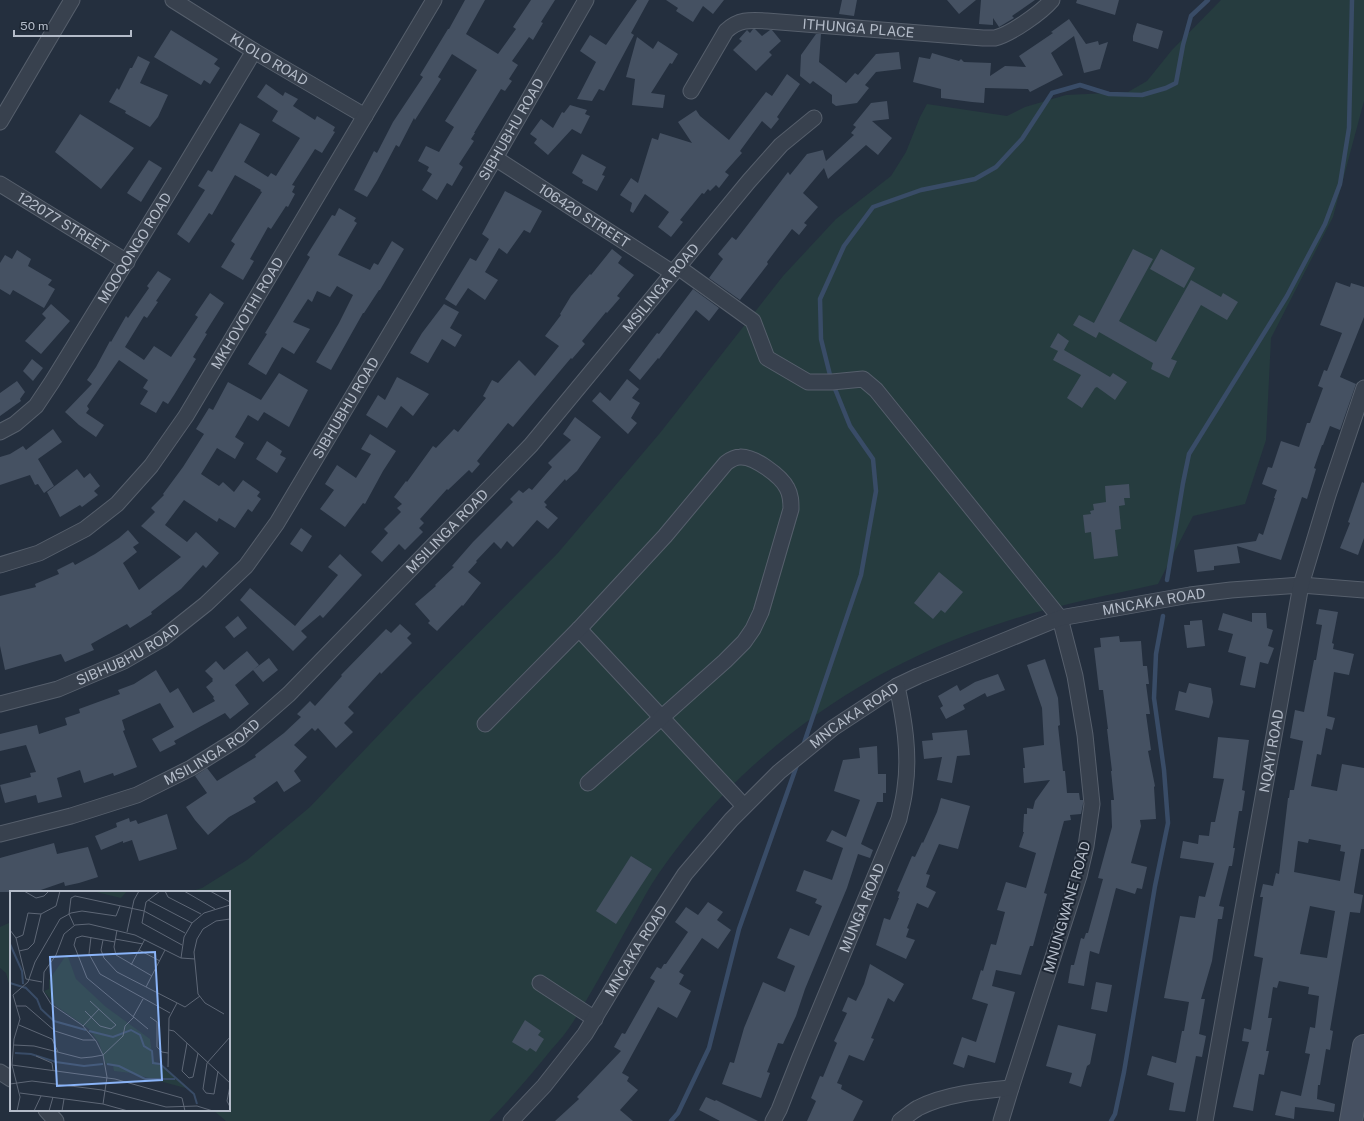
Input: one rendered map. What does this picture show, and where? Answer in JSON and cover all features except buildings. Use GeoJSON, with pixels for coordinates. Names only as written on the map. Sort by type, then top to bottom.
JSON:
{"type":"FeatureCollection","features":[{"type":"Feature","properties":{"kind":"street"},"geometry":{"type":"LineString","coordinates":[[0,122],[72,0]]}},
{"type":"Feature","properties":{"kind":"street","name":"KLOLO ROAD"},"geometry":{"type":"LineString","coordinates":[[173,0],[254,51],[366,116]]}},
{"type":"Feature","properties":{"kind":"street","name":"MKHOVOTHI ROAD"},"geometry":{"type":"LineString","coordinates":[[0,565],[39,553],[85,529],[117,504],[151,466],[186,416],[434,0]]}},
{"type":"Feature","properties":{"kind":"street","name":"SIBHUBHU ROAD"},"geometry":{"type":"LineString","coordinates":[[0,704],[58,689],[124,661],[162,639],[206,604],[246,566],[277,523],[495,158],[586,0]]}},
{"type":"Feature","properties":{"kind":"street","name":"ITHUNGA PLACE"},"geometry":{"type":"LineString","coordinates":[[691,91],[726,31],[732,25],[741,21],[767,21],[906,33],[996,38],[1031,18],[1052,0]]}},
{"type":"Feature","properties":{"kind":"street","name":"MQOQONGO ROAD"},"geometry":{"type":"LineString","coordinates":[[0,432],[15,424],[36,406],[52,382],[127,262],[254,51]]}},
{"type":"Feature","properties":{"kind":"street","name":"MSILINGA ROAD"},"geometry":{"type":"LineString","coordinates":[[0,834],[71,816],[137,794],[191,768],[239,738],[289,694],[531,445],[749,180],[781,145],[814,118]]}},
{"type":"Feature","properties":{"kind":"street","name":"106420 STREET"},"geometry":{"type":"LineString","coordinates":[[495,158],[676,270],[753,321],[767,358],[808,382],[832,382],[863,379],[876,390],[1060,618]]}},
{"type":"Feature","properties":{"kind":"street","name":"122077 STREET"},"geometry":{"type":"LineString","coordinates":[[0,184],[127,262]]}},
{"type":"Feature","properties":{"kind":"street","name":"NQAYI ROAD"},"geometry":{"type":"LineString","coordinates":[[1205,1121],[1301,585],[1328,495],[1364,388]]}},
{"type":"Feature","properties":{"kind":"street"},"geometry":{"type":"LineString","coordinates":[[485,724],[579,629],[665,536],[726,463],[732,459],[740,457],[749,458],[773,472],[783,481],[788,490],[791,509],[761,612],[753,629],[744,642],[725,661],[588,783]]}},
{"type":"Feature","properties":{"kind":"street","name":"MNCAKA ROAD"},"geometry":{"type":"LineString","coordinates":[[511,1121],[544,1086],[586,1034],[640,943],[685,874],[744,806],[780,772],[833,728],[897,686],[1060,618],[1190,595],[1231,590],[1301,585],[1364,590]]}},
{"type":"Feature","properties":{"kind":"street","name":"MNUNGWANE ROAD"},"geometry":{"type":"LineString","coordinates":[[1001,1121],[1080,871],[1086,846],[1092,804],[1085,735],[1075,676],[1060,618]]}},
{"type":"Feature","properties":{"kind":"street"},"geometry":{"type":"LineString","coordinates":[[579,629],[744,806]]}},
{"type":"Feature","properties":{"kind":"street","name":"MUNGA ROAD"},"geometry":{"type":"LineString","coordinates":[[773,1121],[779,1110],[899,819],[905,788],[907,756],[904,722],[897,686]]}},
{"type":"Feature","properties":{"kind":"street"},"geometry":{"type":"LineString","coordinates":[[540,982],[595,1019]]}},
{"type":"Feature","properties":{"kind":"street"},"geometry":{"type":"LineString","coordinates":[[1351,1121],[1364,1046]]}},
{"type":"Feature","properties":{"kind":"street"},"geometry":{"type":"LineString","coordinates":[[0,1072],[10,1078]]}},
{"type":"Feature","properties":{"kind":"street"},"geometry":{"type":"LineString","coordinates":[[900,1121],[917,1109],[952,1096],[1011,1088]]}},
{"type":"Feature","properties":{"kind":"street"},"geometry":{"type":"LineString","coordinates":[[47,1111],[56,1121]]}},
{"type":"Feature","properties":{"kind":"green space"},"geometry":{"type":"Polygon","coordinates":[[[1221,0],[1364,0],[1364,101],[1333,217],[1271,338],[1266,440],[1245,504],[1193,516],[1158,584],[1040,611],[951,641],[902,664],[854,690],[809,720],[767,753],[727,790],[691,830],[659,873],[644,897],[598,981],[568,1029],[521,1086],[489,1121],[226,1121],[214,1111],[230,1111],[230,891],[192,891],[202,888],[247,860],[310,807],[411,701],[557,554],[660,433],[783,276],[836,219],[891,176],[906,152],[920,117],[927,104],[1007,116],[1025,107],[1066,95],[1128,92],[1147,81],[1172,50],[1221,0]]]}},
{"type":"Feature","properties":{"kind":"green space"},"geometry":{"type":"Polygon","coordinates":[[[10,922],[10,987],[6,973],[0,968],[0,927],[10,922]]]}},
{"type":"Feature","properties":{"kind":"waterway"},"geometry":{"type":"LineString","coordinates":[[803,746],[861,575],[876,491],[873,459],[850,426],[831,379],[821,339],[820,299],[844,246],[873,207],[921,190],[975,179],[996,167],[1022,139],[1052,93],[1080,85],[1109,94],[1142,95],[1166,88],[1176,83],[1183,45],[1191,16],[1208,0]]}},
{"type":"Feature","properties":{"kind":"waterway"},"geometry":{"type":"LineString","coordinates":[[1167,580],[1189,454],[1287,296],[1325,224],[1340,184],[1349,128],[1352,0]]}},
{"type":"Feature","properties":{"kind":"waterway"},"geometry":{"type":"LineString","coordinates":[[1111,1121],[1115,1114],[1124,1072],[1155,886],[1168,823],[1164,770],[1154,698],[1156,654],[1163,616]]}},
{"type":"Feature","properties":{"kind":"waterway"},"geometry":{"type":"LineString","coordinates":[[671,1121],[678,1113],[709,1048],[739,929],[798,762]]}}]}
